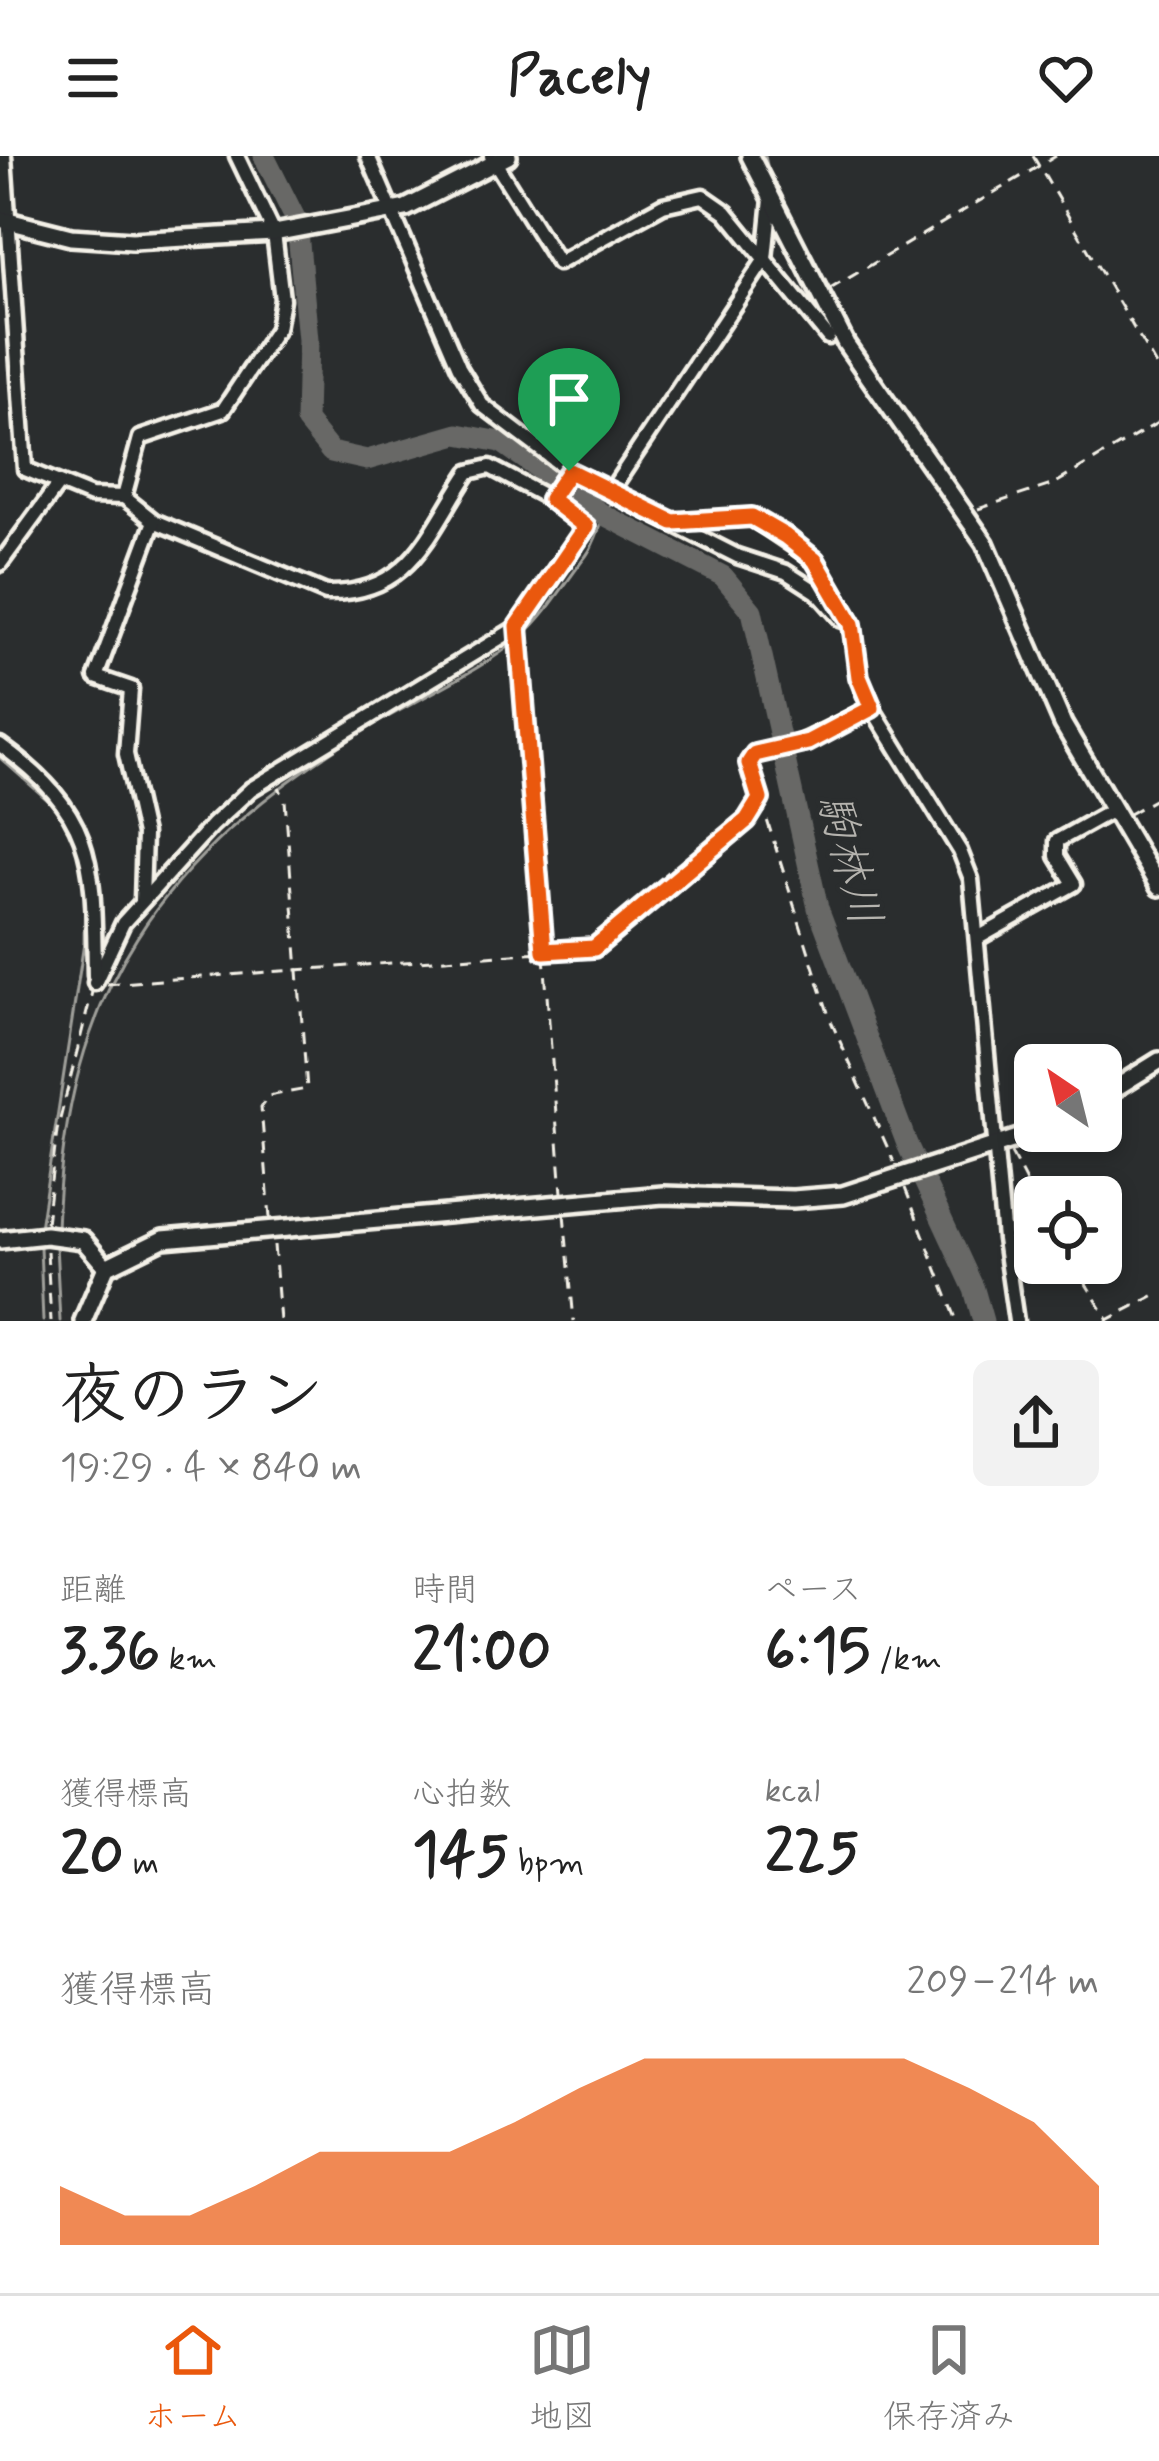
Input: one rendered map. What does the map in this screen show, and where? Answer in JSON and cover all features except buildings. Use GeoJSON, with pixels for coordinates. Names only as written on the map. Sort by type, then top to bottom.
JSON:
{"type":"FeatureCollection","features":[{"type":"Feature","properties":{"kind":"street"},"geometry":{"type":"LineString","coordinates":[[4,156],[4,249],[25,469],[57,486],[124,497],[154,521],[326,593],[356,594],[417,558],[470,472],[490,467],[550,499],[586,527],[518,626],[251,789],[123,923],[95,983]]}},
{"type":"Feature","properties":{"kind":"street"},"geometry":{"type":"LineString","coordinates":[[124,497],[140,438],[223,410],[278,329],[278,232],[237,156]]}},
{"type":"Feature","properties":{"kind":"street"},"geometry":{"type":"LineString","coordinates":[[368,156],[459,367],[482,405],[569,471],[737,556],[786,572],[818,592],[840,615],[855,649]]}},
{"type":"Feature","properties":{"kind":"street"},"geometry":{"type":"LineString","coordinates":[[750,156],[811,276],[884,403],[967,513],[1063,724],[1159,887]]}},
{"type":"Feature","properties":{"kind":"street"},"geometry":{"type":"LineString","coordinates":[[4,219],[71,237],[133,242],[278,232],[390,213],[497,158],[558,263],[662,205],[704,196],[726,212],[828,337]]}},
{"type":"Feature","properties":{"kind":"street"},"geometry":{"type":"LineString","coordinates":[[610,492],[764,259],[771,198]]}},
{"type":"Feature","properties":{"kind":"street"},"geometry":{"type":"LineString","coordinates":[[783,282],[811,276]]}},
{"type":"Feature","properties":{"kind":"street"},"geometry":{"type":"LineString","coordinates":[[550,499],[569,471]]}},
{"type":"Feature","properties":{"kind":"street"},"geometry":{"type":"LineString","coordinates":[[0,564],[57,486]]}},
{"type":"Feature","properties":{"kind":"street"},"geometry":{"type":"LineString","coordinates":[[673,522],[752,517],[815,560],[852,624],[859,677],[872,708],[960,851],[971,879],[1016,1321]]}},
{"type":"Feature","properties":{"kind":"street"},"geometry":{"type":"LineString","coordinates":[[142,901],[144,834],[126,754],[131,689],[96,677],[154,521]]}},
{"type":"Feature","properties":{"kind":"street"},"geometry":{"type":"LineString","coordinates":[[789,748],[872,708]]}},
{"type":"Feature","properties":{"kind":"street"},"geometry":{"type":"LineString","coordinates":[[0,746],[58,794],[83,839],[93,868],[95,983]]}},
{"type":"Feature","properties":{"kind":"street"},"geometry":{"type":"LineString","coordinates":[[978,938],[1074,884],[1057,856],[1057,842],[1109,812],[1121,820]]}},
{"type":"Feature","properties":{"kind":"street"},"geometry":{"type":"LineString","coordinates":[[1122,1083],[1159,1061]]}},
{"type":"Feature","properties":{"kind":"street"},"geometry":{"type":"LineString","coordinates":[[83,1321],[106,1267],[163,1239],[663,1195],[818,1198],[931,1171],[1014,1141]]}},
{"type":"Feature","properties":{"kind":"street"},"geometry":{"type":"LineString","coordinates":[[0,1240],[46,1235],[82,1240],[106,1267]]}},
{"type":"Feature","properties":{"kind":"path"},"geometry":{"type":"LineString","coordinates":[[1033,156],[1159,371]]}},
{"type":"Feature","properties":{"kind":"path"},"geometry":{"type":"LineString","coordinates":[[822,293],[1056,156]]}},
{"type":"Feature","properties":{"kind":"path"},"geometry":{"type":"LineString","coordinates":[[967,513],[1054,484],[1159,422]]}},
{"type":"Feature","properties":{"kind":"path"},"geometry":{"type":"LineString","coordinates":[[518,626],[574,1321]]}},
{"type":"Feature","properties":{"kind":"path"},"geometry":{"type":"LineString","coordinates":[[789,748],[755,754],[749,763],[830,1019],[903,1179],[957,1321]]}},
{"type":"Feature","properties":{"kind":"path"},"geometry":{"type":"LineString","coordinates":[[276,783],[282,793],[308,1089],[268,1096],[260,1107],[280,1321]]}},
{"type":"Feature","properties":{"kind":"path"},"geometry":{"type":"LineString","coordinates":[[1121,820],[1159,797]]}},
{"type":"Feature","properties":{"kind":"path"},"geometry":{"type":"LineString","coordinates":[[51,1321],[46,1235],[57,1131],[95,983],[594,948],[747,820],[760,799]]}},
{"type":"Feature","properties":{"kind":"path"},"geometry":{"type":"LineString","coordinates":[[1000,1146],[1020,1176]]}},
{"type":"Feature","properties":{"kind":"path"},"geometry":{"type":"LineString","coordinates":[[1086,1284],[1108,1321],[1159,1293]]}},
{"type":"Feature","properties":{"kind":"waterway","name":"駒林川"},"geometry":{"type":"LineString","coordinates":[[264,156],[297,222],[308,340],[306,421],[331,452],[367,460],[458,434],[501,442],[602,514],[723,576],[752,611],[818,908],[907,1144],[974,1289],[983,1321]]}},
{"type":"Feature","properties":{"kind":"waterway"},"geometry":{"type":"LineString","coordinates":[[765,156],[771,184]]}},
{"type":"Feature","properties":{"kind":"waterway"},"geometry":{"type":"LineString","coordinates":[[772,249],[777,223]]}},
{"type":"Feature","properties":{"kind":"waterway"},"geometry":{"type":"LineString","coordinates":[[619,491],[767,270]]}},
{"type":"Feature","properties":{"kind":"waterway"},"geometry":{"type":"LineString","coordinates":[[57,1229],[64,1144],[80,1068],[104,1000],[137,938],[179,882],[230,829],[290,780],[360,733],[489,661],[524,634],[586,556],[613,499]]}},
{"type":"Feature","properties":{"kind":"waterway"},"geometry":{"type":"LineString","coordinates":[[0,758],[52,804],[71,830]]}},
{"type":"Feature","properties":{"kind":"waterway"},"geometry":{"type":"LineString","coordinates":[[40,1228],[84,943],[85,879]]}},
{"type":"Feature","properties":{"kind":"waterway"},"geometry":{"type":"LineString","coordinates":[[56,1245],[60,1321]]}},
{"type":"Feature","properties":{"kind":"waterway"},"geometry":{"type":"LineString","coordinates":[[40,1247],[43,1321]]}},
{"type":"Feature","properties":{"kind":"route"},"geometry":{"type":"LineString","coordinates":[[569,471],[673,522],[752,517],[785,536],[815,560],[852,624],[859,677],[872,708],[808,742],[755,754],[749,763],[760,799],[747,820],[594,948],[544,951],[518,626],[586,527],[550,499],[569,471]]}}]}
